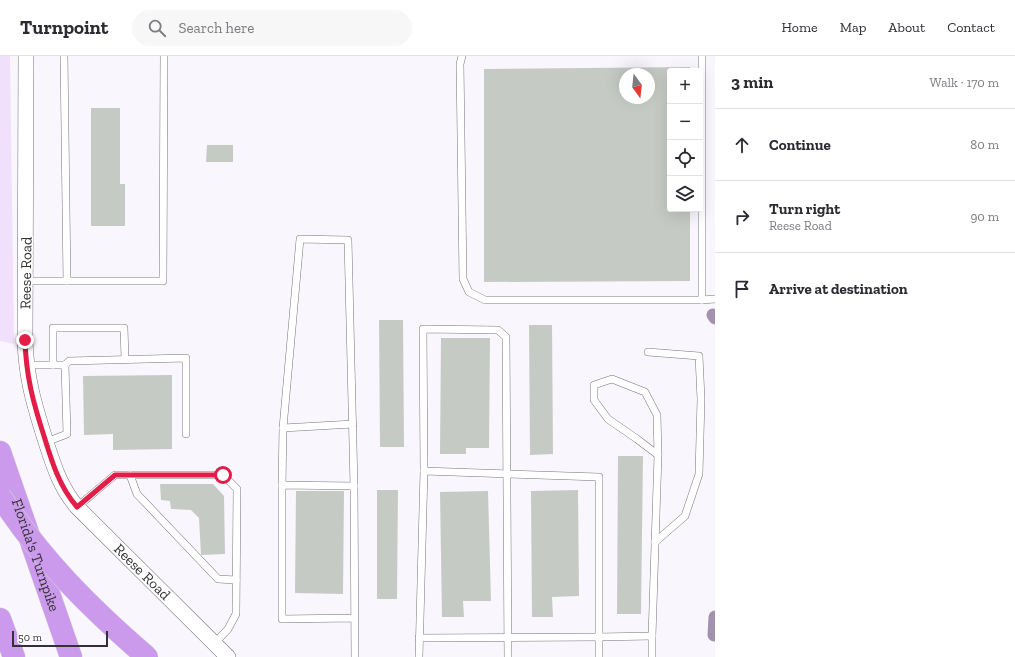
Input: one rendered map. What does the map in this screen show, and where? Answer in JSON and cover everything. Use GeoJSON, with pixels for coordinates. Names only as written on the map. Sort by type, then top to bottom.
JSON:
{"type":"FeatureCollection","features":[{"type":"Feature","properties":{"kind":"highway","name":"Florida's Turnpike"},"geometry":{"type":"LineString","coordinates":[[0,452],[71,657]]}},
{"type":"Feature","properties":{"kind":"highway"},"geometry":{"type":"LineString","coordinates":[[0,496],[37,547],[72,588],[110,625],[147,657]]}},
{"type":"Feature","properties":{"kind":"highway"},"geometry":{"type":"LineString","coordinates":[[0,619],[14,657]]}},
{"type":"Feature","properties":{"kind":"street","name":"Reese Road"},"geometry":{"type":"LineString","coordinates":[[26,56],[26,365],[30,388],[51,460],[63,488],[77,507],[228,657]]}},
{"type":"Feature","properties":{"kind":"lane"},"geometry":{"type":"LineString","coordinates":[[64,56],[67,280]]}},
{"type":"Feature","properties":{"kind":"lane"},"geometry":{"type":"LineString","coordinates":[[26,281],[163,281],[164,56]]}},
{"type":"Feature","properties":{"kind":"lane"},"geometry":{"type":"LineString","coordinates":[[462,56],[460,64],[463,279],[469,292],[485,300],[715,300]]}},
{"type":"Feature","properties":{"kind":"lane"},"geometry":{"type":"LineString","coordinates":[[702,56],[702,300]]}},
{"type":"Feature","properties":{"kind":"lane"},"geometry":{"type":"LineString","coordinates":[[354,618],[282,619],[283,428],[300,239],[348,240],[353,424],[355,657]]}},
{"type":"Feature","properties":{"kind":"lane"},"geometry":{"type":"LineString","coordinates":[[53,365],[53,328],[124,328],[125,359]]}},
{"type":"Feature","properties":{"kind":"lane"},"geometry":{"type":"LineString","coordinates":[[419,657],[424,471],[423,329],[498,330],[506,337],[508,657]]}},
{"type":"Feature","properties":{"kind":"lane"},"geometry":{"type":"LineString","coordinates":[[648,352],[699,356],[702,399],[699,474],[697,481],[685,516],[655,542]]}},
{"type":"Feature","properties":{"kind":"lane"},"geometry":{"type":"LineString","coordinates":[[26,365],[65,365],[70,360],[186,358],[186,434]]}},
{"type":"Feature","properties":{"kind":"lane"},"geometry":{"type":"LineString","coordinates":[[46,442],[67,434],[65,365]]}},
{"type":"Feature","properties":{"kind":"lane"},"geometry":{"type":"LineString","coordinates":[[652,657],[658,455],[657,414],[645,392],[612,378],[594,385],[594,400],[608,419],[658,455]]}},
{"type":"Feature","properties":{"kind":"lane"},"geometry":{"type":"LineString","coordinates":[[283,428],[353,424]]}},
{"type":"Feature","properties":{"kind":"lane"},"geometry":{"type":"LineString","coordinates":[[424,471],[599,477],[599,657]]}},
{"type":"Feature","properties":{"kind":"lane"},"geometry":{"type":"LineString","coordinates":[[77,507],[115,475],[223,475],[237,489],[236,614],[228,629],[214,644]]}},
{"type":"Feature","properties":{"kind":"lane"},"geometry":{"type":"LineString","coordinates":[[130,475],[137,494],[218,579],[236,580]]}},
{"type":"Feature","properties":{"kind":"lane"},"geometry":{"type":"LineString","coordinates":[[282,485],[354,486]]}},
{"type":"Feature","properties":{"kind":"lane"},"geometry":{"type":"LineString","coordinates":[[419,638],[652,636]]}},
{"type":"Feature","properties":{"kind":"shaded area"},"geometry":{"type":"Polygon","coordinates":[[[0,56],[10,56],[14,344],[0,341],[0,56]]]}},
{"type":"Feature","properties":{"kind":"building"},"geometry":{"type":"Polygon","coordinates":[[[690,67],[667,68],[667,212],[690,212],[690,281],[484,282],[484,69],[690,67]]]}},
{"type":"Feature","properties":{"kind":"building"},"geometry":{"type":"Polygon","coordinates":[[[91,108],[120,108],[120,184],[125,184],[125,226],[91,226],[91,108]]]}},
{"type":"Feature","properties":{"kind":"building"},"geometry":{"type":"Polygon","coordinates":[[[207,145],[233,145],[233,162],[206,162],[207,145]]]}},
{"type":"Feature","properties":{"kind":"building"},"geometry":{"type":"Polygon","coordinates":[[[379,320],[403,320],[404,447],[380,447],[379,320]]]}},
{"type":"Feature","properties":{"kind":"building"},"geometry":{"type":"Polygon","coordinates":[[[529,325],[552,325],[553,454],[530,455],[529,325]]]}},
{"type":"Feature","properties":{"kind":"building"},"geometry":{"type":"Polygon","coordinates":[[[441,338],[490,338],[489,448],[466,448],[466,454],[440,454],[441,338]]]}},
{"type":"Feature","properties":{"kind":"building"},"geometry":{"type":"Polygon","coordinates":[[[172,375],[172,449],[113,450],[113,434],[84,435],[83,376],[172,375]]]}},
{"type":"Feature","properties":{"kind":"building"},"geometry":{"type":"Polygon","coordinates":[[[618,456],[643,456],[641,614],[617,614],[618,456]]]}},
{"type":"Feature","properties":{"kind":"building"},"geometry":{"type":"Polygon","coordinates":[[[160,484],[213,484],[224,496],[225,554],[201,555],[199,518],[191,510],[171,509],[170,501],[161,500],[160,484]]]}},
{"type":"Feature","properties":{"kind":"building"},"geometry":{"type":"Polygon","coordinates":[[[377,490],[398,490],[397,599],[377,599],[377,490]]]}},
{"type":"Feature","properties":{"kind":"building"},"geometry":{"type":"Polygon","coordinates":[[[578,490],[579,596],[552,597],[553,617],[532,617],[531,491],[578,490]]]}},
{"type":"Feature","properties":{"kind":"building"},"geometry":{"type":"Polygon","coordinates":[[[296,491],[344,491],[343,594],[295,593],[296,491]]]}},
{"type":"Feature","properties":{"kind":"building"},"geometry":{"type":"Polygon","coordinates":[[[488,491],[491,601],[463,601],[464,617],[442,617],[440,492],[488,491]]]}},
{"type":"Feature","properties":{"kind":"waterway"},"geometry":{"type":"LineString","coordinates":[[714,635],[715,617]]}},
{"type":"Feature","properties":{"kind":"route"},"geometry":{"type":"LineString","coordinates":[[25,340],[26,365],[30,388],[51,460],[63,488],[70,500],[77,507],[115,475],[223,475]]}}]}
